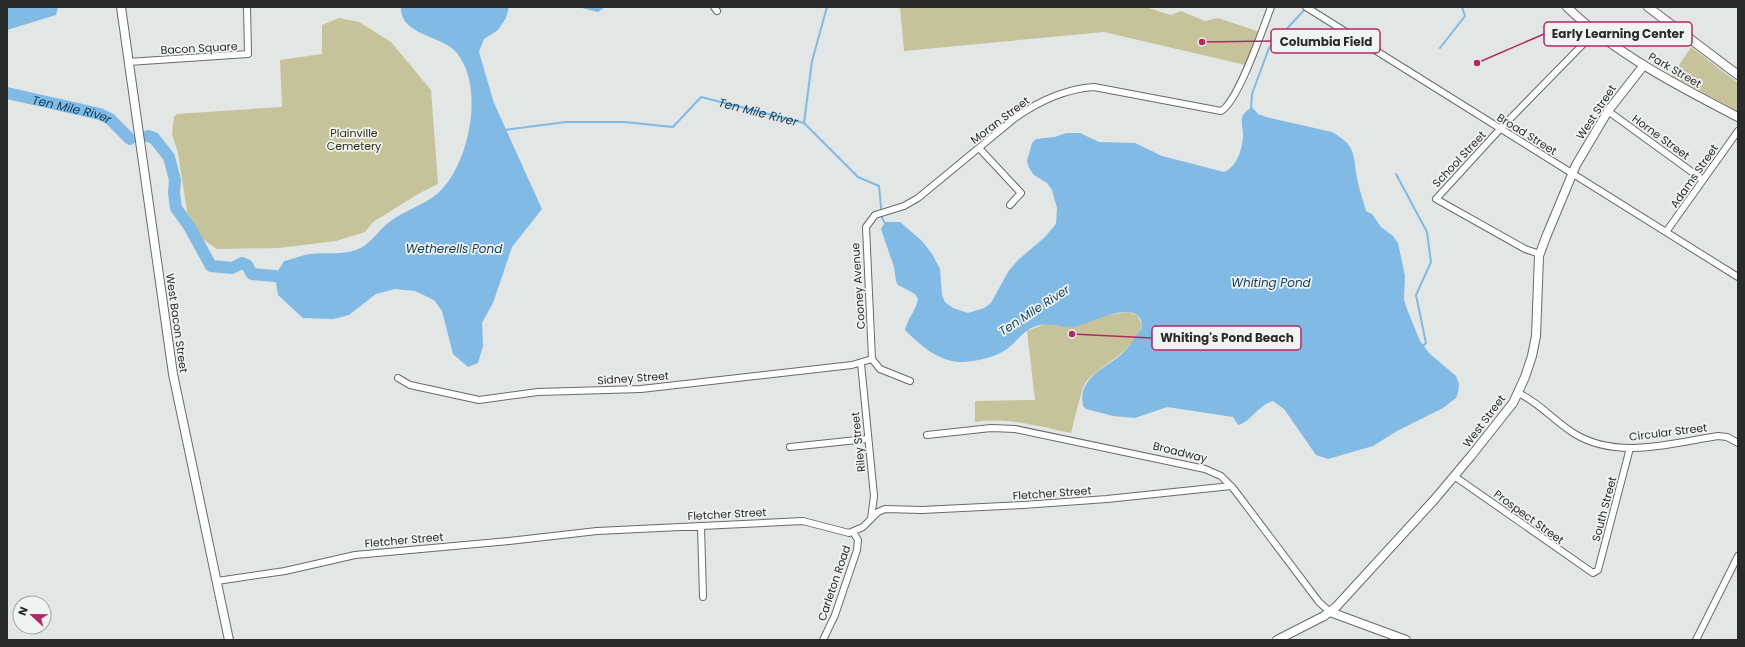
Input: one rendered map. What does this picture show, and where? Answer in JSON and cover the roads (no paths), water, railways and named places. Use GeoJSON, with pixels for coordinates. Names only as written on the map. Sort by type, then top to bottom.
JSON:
{"type":"FeatureCollection","features":[{"type":"Feature","properties":{"kind":"street","name":"West Bacon Street"},"geometry":{"type":"LineString","coordinates":[[121,7],[165,306],[173,374],[197,496],[217,580],[229,640]]}},
{"type":"Feature","properties":{"kind":"street","name":"Bacon Square"},"geometry":{"type":"LineString","coordinates":[[128,62],[248,54],[247,7]]}},
{"type":"Feature","properties":{"kind":"street","name":"Moran Street"},"geometry":{"type":"LineString","coordinates":[[918,198],[1031,107],[1059,94],[1081,88],[1094,87],[1213,111],[1221,112],[1225,110],[1232,100],[1252,56],[1271,7]]}},
{"type":"Feature","properties":{"kind":"street","name":"Park Street"},"geometry":{"type":"LineString","coordinates":[[1567,7],[1596,31],[1644,65],[1738,117]]}},
{"type":"Feature","properties":{"kind":"street"},"geometry":{"type":"LineString","coordinates":[[1648,7],[1738,75]]}},
{"type":"Feature","properties":{"kind":"street","name":"Broad Street"},"geometry":{"type":"LineString","coordinates":[[1308,8],[1738,277]]}},
{"type":"Feature","properties":{"kind":"street","name":"School Street"},"geometry":{"type":"LineString","coordinates":[[1540,254],[1525,249],[1436,199],[1501,128],[1596,31]]}},
{"type":"Feature","properties":{"kind":"street","name":"West Street"},"geometry":{"type":"LineString","coordinates":[[1278,640],[1330,612],[1358,585],[1454,476],[1506,413],[1518,393],[1532,356],[1536,336],[1540,254],[1571,173],[1608,111],[1644,65]]}},
{"type":"Feature","properties":{"kind":"street","name":"Horne Street"},"geometry":{"type":"LineString","coordinates":[[1608,111],[1703,180]]}},
{"type":"Feature","properties":{"kind":"street","name":"Adams Street"},"geometry":{"type":"LineString","coordinates":[[1666,232],[1738,130]]}},
{"type":"Feature","properties":{"kind":"street"},"geometry":{"type":"LineString","coordinates":[[979,148],[1021,193],[1010,205]]}},
{"type":"Feature","properties":{"kind":"street","name":"Cooney Avenue"},"geometry":{"type":"LineString","coordinates":[[872,359],[871,308],[865,232],[868,222],[881,213],[904,206],[918,198]]}},
{"type":"Feature","properties":{"kind":"street"},"geometry":{"type":"LineString","coordinates":[[872,359],[880,369],[910,381]]}},
{"type":"Feature","properties":{"kind":"street","name":"Sidney Street"},"geometry":{"type":"LineString","coordinates":[[398,378],[410,385],[479,400],[538,392],[641,389],[861,363],[872,359]]}},
{"type":"Feature","properties":{"kind":"street","name":"Riley Street"},"geometry":{"type":"LineString","coordinates":[[861,363],[867,439],[874,496],[872,519]]}},
{"type":"Feature","properties":{"kind":"street","name":"Circular Street"},"geometry":{"type":"LineString","coordinates":[[1518,393],[1579,436],[1610,447],[1630,448],[1718,436],[1727,437],[1738,443]]}},
{"type":"Feature","properties":{"kind":"street","name":"Broadway"},"geometry":{"type":"LineString","coordinates":[[927,436],[991,428],[1027,431],[1205,469],[1221,476],[1231,486],[1320,602],[1330,612],[1406,640]]}},
{"type":"Feature","properties":{"kind":"street"},"geometry":{"type":"LineString","coordinates":[[790,447],[867,439]]}},
{"type":"Feature","properties":{"kind":"street","name":"South Street"},"geometry":{"type":"LineString","coordinates":[[1593,573],[1598,570],[1630,448]]}},
{"type":"Feature","properties":{"kind":"street","name":"Prospect Street"},"geometry":{"type":"LineString","coordinates":[[1454,476],[1563,554],[1593,573]]}},
{"type":"Feature","properties":{"kind":"street","name":"Fletcher Street"},"geometry":{"type":"LineString","coordinates":[[217,580],[284,571],[355,555],[509,541],[597,531],[803,521],[842,532],[854,532],[864,527],[878,512],[885,509],[922,510],[1023,505],[1115,498],[1231,486]]}},
{"type":"Feature","properties":{"kind":"street"},"geometry":{"type":"LineString","coordinates":[[701,526],[703,598]]}},
{"type":"Feature","properties":{"kind":"street","name":"Carleton Road"},"geometry":{"type":"LineString","coordinates":[[823,640],[835,615],[857,550],[858,540],[854,532]]}},
{"type":"Feature","properties":{"kind":"street"},"geometry":{"type":"LineString","coordinates":[[1696,640],[1738,556]]}},
{"type":"Feature","properties":{"kind":"water"},"geometry":{"type":"Polygon","coordinates":[[[7,7],[58,7],[56,15],[7,30],[7,7]]]}},
{"type":"Feature","properties":{"kind":"water","name":"Wetherells Pond"},"geometry":{"type":"Polygon","coordinates":[[[401,7],[509,7],[506,18],[498,30],[484,39],[479,52],[494,103],[542,209],[512,247],[493,303],[482,323],[483,346],[478,363],[468,367],[453,354],[442,311],[434,300],[415,291],[395,289],[376,294],[349,315],[333,319],[303,318],[278,295],[275,276],[284,261],[316,253],[351,252],[361,248],[388,223],[437,194],[448,182],[458,165],[470,126],[472,105],[470,85],[465,67],[456,52],[450,47],[423,34],[407,24],[402,16],[401,7]]]}},
{"type":"Feature","properties":{"kind":"water"},"geometry":{"type":"Polygon","coordinates":[[[578,7],[605,7],[598,12],[578,7]]]}},
{"type":"Feature","properties":{"kind":"water","name":"Whiting Pond"},"geometry":{"type":"Polygon","coordinates":[[[1252,107],[1258,114],[1266,117],[1332,132],[1340,137],[1349,146],[1354,156],[1358,182],[1366,211],[1372,214],[1381,227],[1393,236],[1398,243],[1405,276],[1404,300],[1420,341],[1429,353],[1456,376],[1459,384],[1456,398],[1443,408],[1397,431],[1373,446],[1328,459],[1316,455],[1284,409],[1273,401],[1263,406],[1247,421],[1238,425],[1233,417],[1167,407],[1135,418],[1113,416],[1086,409],[1083,406],[1082,397],[1087,383],[1097,372],[1123,353],[1141,329],[1142,325],[1139,316],[1132,313],[1122,312],[1111,314],[1072,327],[1049,325],[1036,326],[1024,333],[1011,346],[1002,352],[979,360],[967,362],[945,359],[930,352],[905,330],[916,307],[918,299],[915,294],[898,285],[896,281],[894,267],[881,229],[885,222],[900,222],[922,241],[932,254],[940,269],[942,295],[945,302],[953,308],[968,313],[984,308],[991,303],[1008,272],[1018,260],[1044,238],[1056,224],[1057,208],[1052,190],[1047,183],[1034,175],[1029,168],[1027,161],[1032,143],[1036,139],[1055,137],[1066,133],[1080,133],[1099,142],[1135,143],[1162,156],[1224,172],[1229,170],[1236,161],[1243,139],[1242,118],[1252,107]]]}},
{"type":"Feature","properties":{"kind":"waterway"},"geometry":{"type":"LineString","coordinates":[[804,123],[812,61],[827,7]]}},
{"type":"Feature","properties":{"kind":"waterway"},"geometry":{"type":"LineString","coordinates":[[1440,48],[1465,16],[1462,7]]}},
{"type":"Feature","properties":{"kind":"waterway","name":"Ten Mile River"},"geometry":{"type":"LineString","coordinates":[[1251,110],[1252,94],[1269,48],[1306,8]]}},
{"type":"Feature","properties":{"kind":"waterway","name":"Ten Mile River"},"geometry":{"type":"LineString","coordinates":[[7,93],[100,114],[110,119],[130,139]]}},
{"type":"Feature","properties":{"kind":"waterway","name":"Ten Mile River"},"geometry":{"type":"LineString","coordinates":[[504,130],[566,122],[624,122],[673,127],[701,97],[804,123],[858,177],[879,186],[882,218],[885,223]]}},
{"type":"Feature","properties":{"kind":"waterway","name":"Ten Mile River"},"geometry":{"type":"LineString","coordinates":[[148,136],[154,138],[169,157],[175,180],[174,193],[176,208],[189,226],[211,266],[232,268],[242,263],[247,265],[252,274],[275,276],[291,280]]}},
{"type":"Feature","properties":{"kind":"waterway"},"geometry":{"type":"LineString","coordinates":[[1396,174],[1427,232],[1431,262],[1416,295],[1426,343],[1423,346]]}},
{"type":"Feature","properties":{"kind":"place","name":"Columbia Field"},"geometry":{"type":"Point","coordinates":[1202,42]}},
{"type":"Feature","properties":{"kind":"place","name":"Early Learning Center"},"geometry":{"type":"Point","coordinates":[1477,63]}},
{"type":"Feature","properties":{"kind":"place","name":"Whiting's Pond Beach"},"geometry":{"type":"Point","coordinates":[1072,334]}},
{"type":"Feature","properties":{"kind":"park label","name":"Plainville Cemetery"},"geometry":{"type":"Point","coordinates":[354,139]}}]}
